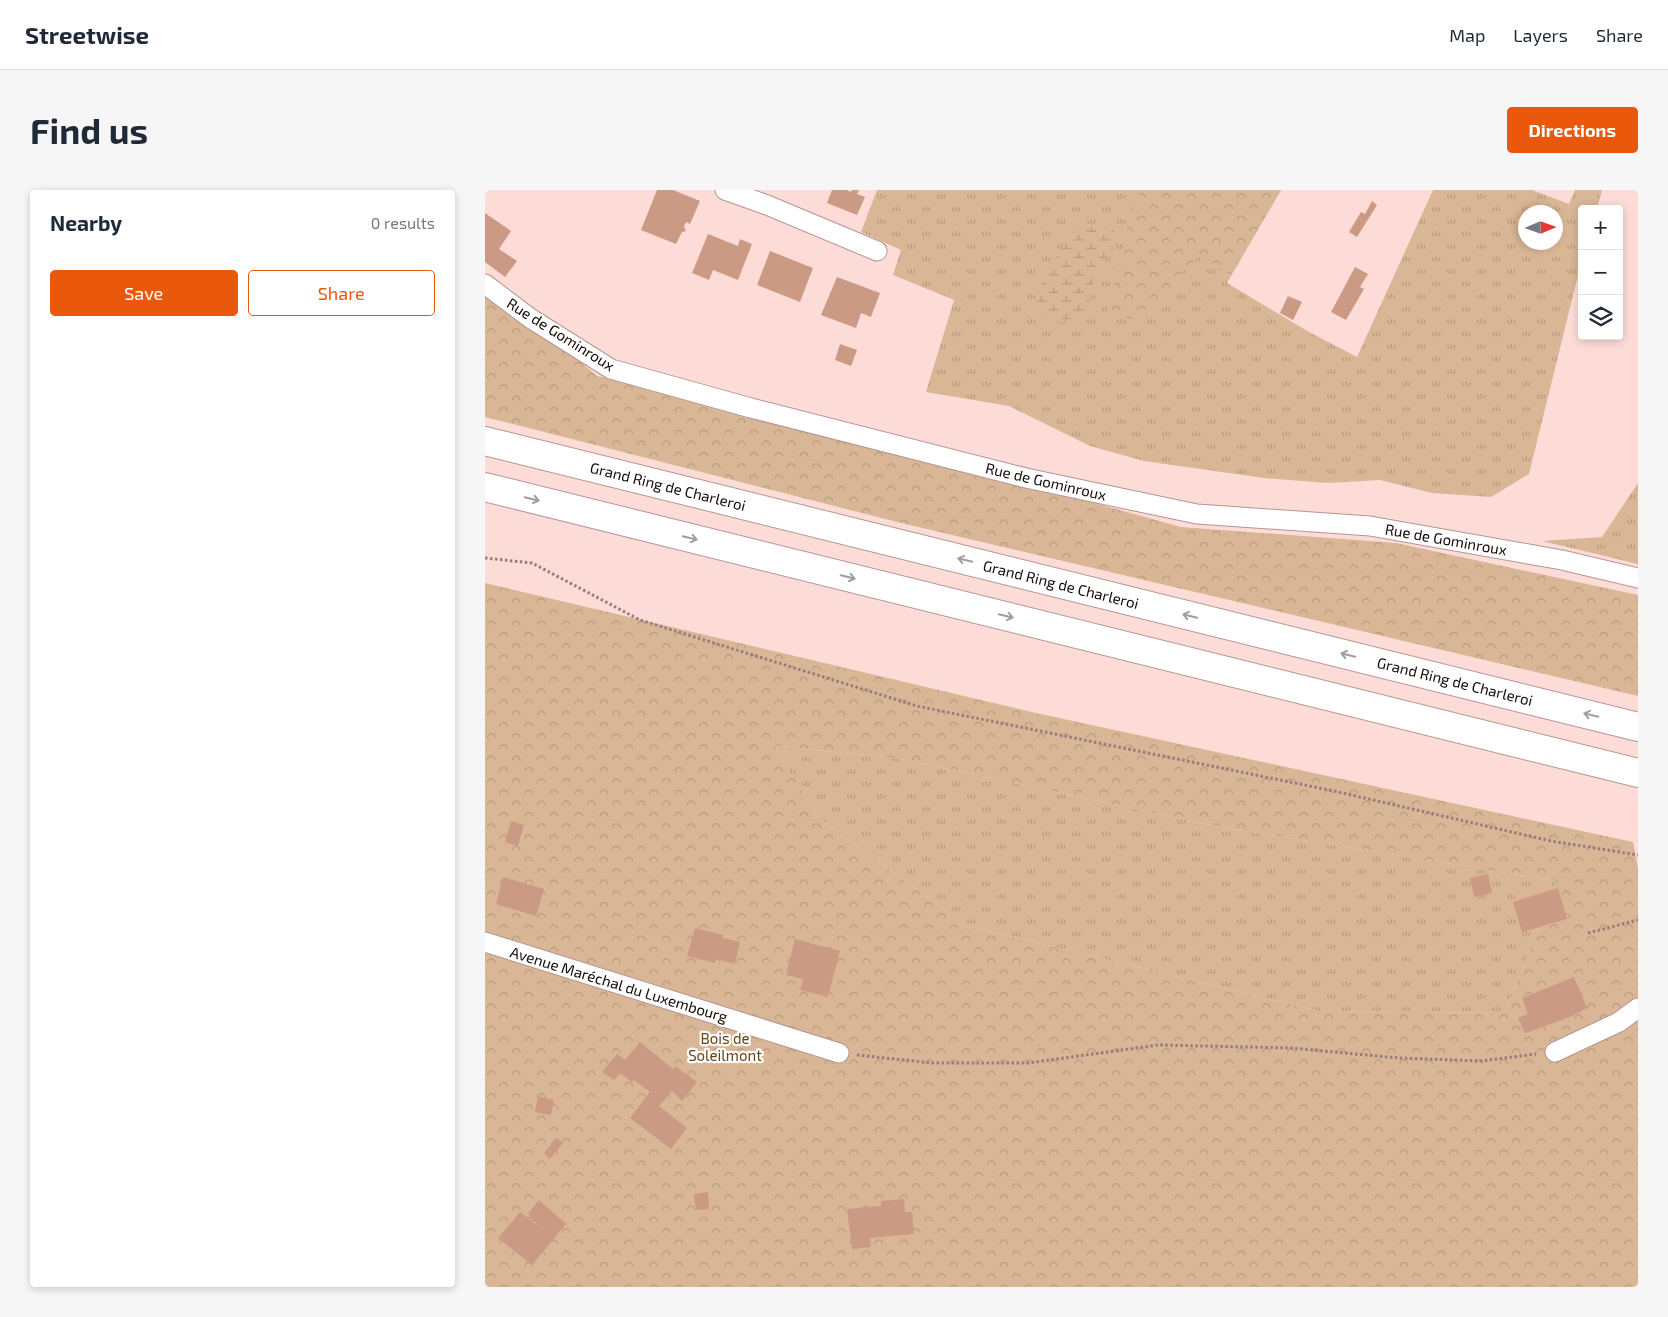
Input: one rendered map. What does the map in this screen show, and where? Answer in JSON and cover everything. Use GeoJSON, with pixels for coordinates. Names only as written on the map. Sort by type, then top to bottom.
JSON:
{"type":"FeatureCollection","features":[{"type":"Feature","properties":{"kind":"highway","name":"Grand Ring de Charleroi"},"geometry":{"type":"LineString","coordinates":[[485,441],[1638,726]]}},
{"type":"Feature","properties":{"kind":"highway"},"geometry":{"type":"LineString","coordinates":[[485,487],[1638,773]]}},
{"type":"Feature","properties":{"kind":"street"},"geometry":{"type":"LineString","coordinates":[[725,190],[772,197],[877,252]]}},
{"type":"Feature","properties":{"kind":"street","name":"Rue de Gominroux"},"geometry":{"type":"LineString","coordinates":[[485,284],[530,318],[611,369],[751,408],[1026,478],[1197,514],[1369,526],[1562,560],[1638,578]]}},
{"type":"Feature","properties":{"kind":"street","name":"Avenue Maréchal du Luxembourg"},"geometry":{"type":"LineString","coordinates":[[485,942],[839,1053]]}},
{"type":"Feature","properties":{"kind":"street"},"geometry":{"type":"LineString","coordinates":[[1555,1052],[1619,1022],[1638,1008]]}},
{"type":"Feature","properties":{"kind":"path"},"geometry":{"type":"LineString","coordinates":[[485,558],[532,563],[640,620],[917,706],[1334,791],[1551,840],[1638,854]]}},
{"type":"Feature","properties":{"kind":"path"},"geometry":{"type":"LineString","coordinates":[[1588,933],[1638,920]]}},
{"type":"Feature","properties":{"kind":"path"},"geometry":{"type":"LineString","coordinates":[[839,1053],[932,1063],[1027,1063],[1158,1045],[1291,1048],[1399,1058],[1481,1061],[1555,1052]]}},
{"type":"Feature","properties":{"kind":"green space"},"geometry":{"type":"Polygon","coordinates":[[[877,190],[1281,190],[1227,283],[1309,332],[1357,357],[1433,190],[1532,190],[1569,204],[1575,190],[1602,190],[1598,205],[1578,205],[1578,275],[1529,474],[1491,497],[1432,493],[1380,480],[1328,483],[1264,478],[1144,461],[1090,446],[1009,406],[926,392],[954,300],[893,275],[901,250],[861,232],[877,190]]]}},
{"type":"Feature","properties":{"kind":"green space"},"geometry":{"type":"Polygon","coordinates":[[[1141,190],[1281,190],[1231,275],[1200,255],[1178,276],[1145,323],[1107,312],[1122,256],[1128,222],[1141,190]]]}},
{"type":"Feature","properties":{"kind":"green space"},"geometry":{"type":"Polygon","coordinates":[[[1105,224],[1122,238],[1096,269],[1087,313],[1059,323],[1034,311],[1046,276],[1071,233],[1105,224]]]}},
{"type":"Feature","properties":{"kind":"green space"},"geometry":{"type":"Polygon","coordinates":[[[485,280],[597,376],[745,406],[1181,527],[1396,543],[1638,595],[1638,696],[897,522],[485,417],[485,280]]]}},
{"type":"Feature","properties":{"kind":"green space"},"geometry":{"type":"Polygon","coordinates":[[[1638,483],[1638,564],[1542,541],[1602,537],[1638,483]]]}},
{"type":"Feature","properties":{"kind":"green space","name":"Bois de Soleilmont"},"geometry":{"type":"Polygon","coordinates":[[[485,583],[1036,713],[1633,842],[1638,868],[1638,1287],[485,1287],[485,583]],[[775,746],[817,817],[967,926],[1319,1011],[1505,1013],[1557,881],[1215,826],[896,758],[775,746]]]}},
{"type":"Feature","properties":{"kind":"green space"},"geometry":{"type":"Polygon","coordinates":[[[774,746],[896,758],[1215,826],[1557,881],[1505,1013],[1319,1011],[967,926],[817,817],[774,746]]]}},
{"type":"Feature","properties":{"kind":"building"},"geometry":{"type":"Polygon","coordinates":[[[657,190],[673,190],[700,201],[690,224],[686,222],[684,227],[686,231],[682,232],[676,244],[641,230],[657,190]]]}},
{"type":"Feature","properties":{"kind":"building"},"geometry":{"type":"Polygon","coordinates":[[[832,190],[847,190],[851,192],[852,190],[859,190],[857,194],[865,197],[857,215],[827,203],[832,190]]]}},
{"type":"Feature","properties":{"kind":"building"},"geometry":{"type":"Polygon","coordinates":[[[1372,201],[1377,205],[1357,237],[1349,232],[1361,212],[1365,214],[1372,201]]]}},
{"type":"Feature","properties":{"kind":"building"},"geometry":{"type":"Polygon","coordinates":[[[485,213],[511,231],[499,249],[517,261],[505,277],[485,262],[485,213]]]}},
{"type":"Feature","properties":{"kind":"building"},"geometry":{"type":"Polygon","coordinates":[[[708,234],[738,246],[740,239],[752,244],[738,280],[713,270],[709,280],[692,273],[708,234]]]}},
{"type":"Feature","properties":{"kind":"building"},"geometry":{"type":"Polygon","coordinates":[[[770,251],[813,268],[800,302],[757,285],[770,251]]]}},
{"type":"Feature","properties":{"kind":"building"},"geometry":{"type":"Polygon","coordinates":[[[1355,267],[1368,274],[1360,287],[1364,289],[1346,320],[1331,312],[1355,267]]]}},
{"type":"Feature","properties":{"kind":"building"},"geometry":{"type":"Polygon","coordinates":[[[837,277],[880,293],[871,317],[861,313],[856,328],[821,315],[837,277]]]}},
{"type":"Feature","properties":{"kind":"building"},"geometry":{"type":"Polygon","coordinates":[[[1288,296],[1302,302],[1293,320],[1280,313],[1288,296]]]}},
{"type":"Feature","properties":{"kind":"building"},"geometry":{"type":"Polygon","coordinates":[[[840,344],[857,350],[851,366],[835,360],[840,344]]]}},
{"type":"Feature","properties":{"kind":"building"},"geometry":{"type":"Polygon","coordinates":[[[511,821],[524,825],[518,846],[505,842],[511,821]]]}},
{"type":"Feature","properties":{"kind":"building"},"geometry":{"type":"Polygon","coordinates":[[[1488,874],[1492,893],[1474,897],[1470,878],[1488,874]]]}},
{"type":"Feature","properties":{"kind":"building"},"geometry":{"type":"Polygon","coordinates":[[[503,877],[544,889],[536,916],[496,904],[503,877]]]}},
{"type":"Feature","properties":{"kind":"building"},"geometry":{"type":"Polygon","coordinates":[[[1558,888],[1567,919],[1522,932],[1513,902],[1558,888]]]}},
{"type":"Feature","properties":{"kind":"building"},"geometry":{"type":"Polygon","coordinates":[[[695,928],[723,935],[722,938],[740,942],[735,964],[716,959],[715,963],[687,956],[695,928]]]}},
{"type":"Feature","properties":{"kind":"building"},"geometry":{"type":"Polygon","coordinates":[[[795,939],[840,951],[828,997],[800,990],[803,979],[786,975],[795,939]]]}},
{"type":"Feature","properties":{"kind":"building"},"geometry":{"type":"Polygon","coordinates":[[[1574,977],[1587,1008],[1570,1017],[1525,1033],[1518,1018],[1528,1014],[1522,998],[1574,977]]]}},
{"type":"Feature","properties":{"kind":"building"},"geometry":{"type":"Polygon","coordinates":[[[640,1042],[673,1069],[675,1066],[697,1082],[682,1101],[672,1091],[659,1106],[687,1128],[671,1149],[630,1118],[650,1092],[634,1080],[632,1082],[620,1073],[614,1080],[602,1072],[617,1054],[625,1060],[640,1042]]]}},
{"type":"Feature","properties":{"kind":"building"},"geometry":{"type":"Polygon","coordinates":[[[538,1096],[554,1100],[551,1115],[535,1112],[538,1096]]]}},
{"type":"Feature","properties":{"kind":"building"},"geometry":{"type":"Polygon","coordinates":[[[556,1138],[563,1143],[550,1159],[544,1153],[556,1138]]]}},
{"type":"Feature","properties":{"kind":"building"},"geometry":{"type":"Polygon","coordinates":[[[708,1192],[709,1209],[696,1210],[694,1194],[708,1192]]]}},
{"type":"Feature","properties":{"kind":"building"},"geometry":{"type":"Polygon","coordinates":[[[904,1199],[905,1212],[912,1212],[914,1234],[870,1238],[871,1247],[852,1249],[847,1209],[881,1206],[881,1201],[904,1199]]]}},
{"type":"Feature","properties":{"kind":"building"},"geometry":{"type":"Polygon","coordinates":[[[539,1200],[566,1224],[532,1265],[498,1238],[520,1212],[538,1226],[528,1214],[539,1200]]]}}]}
